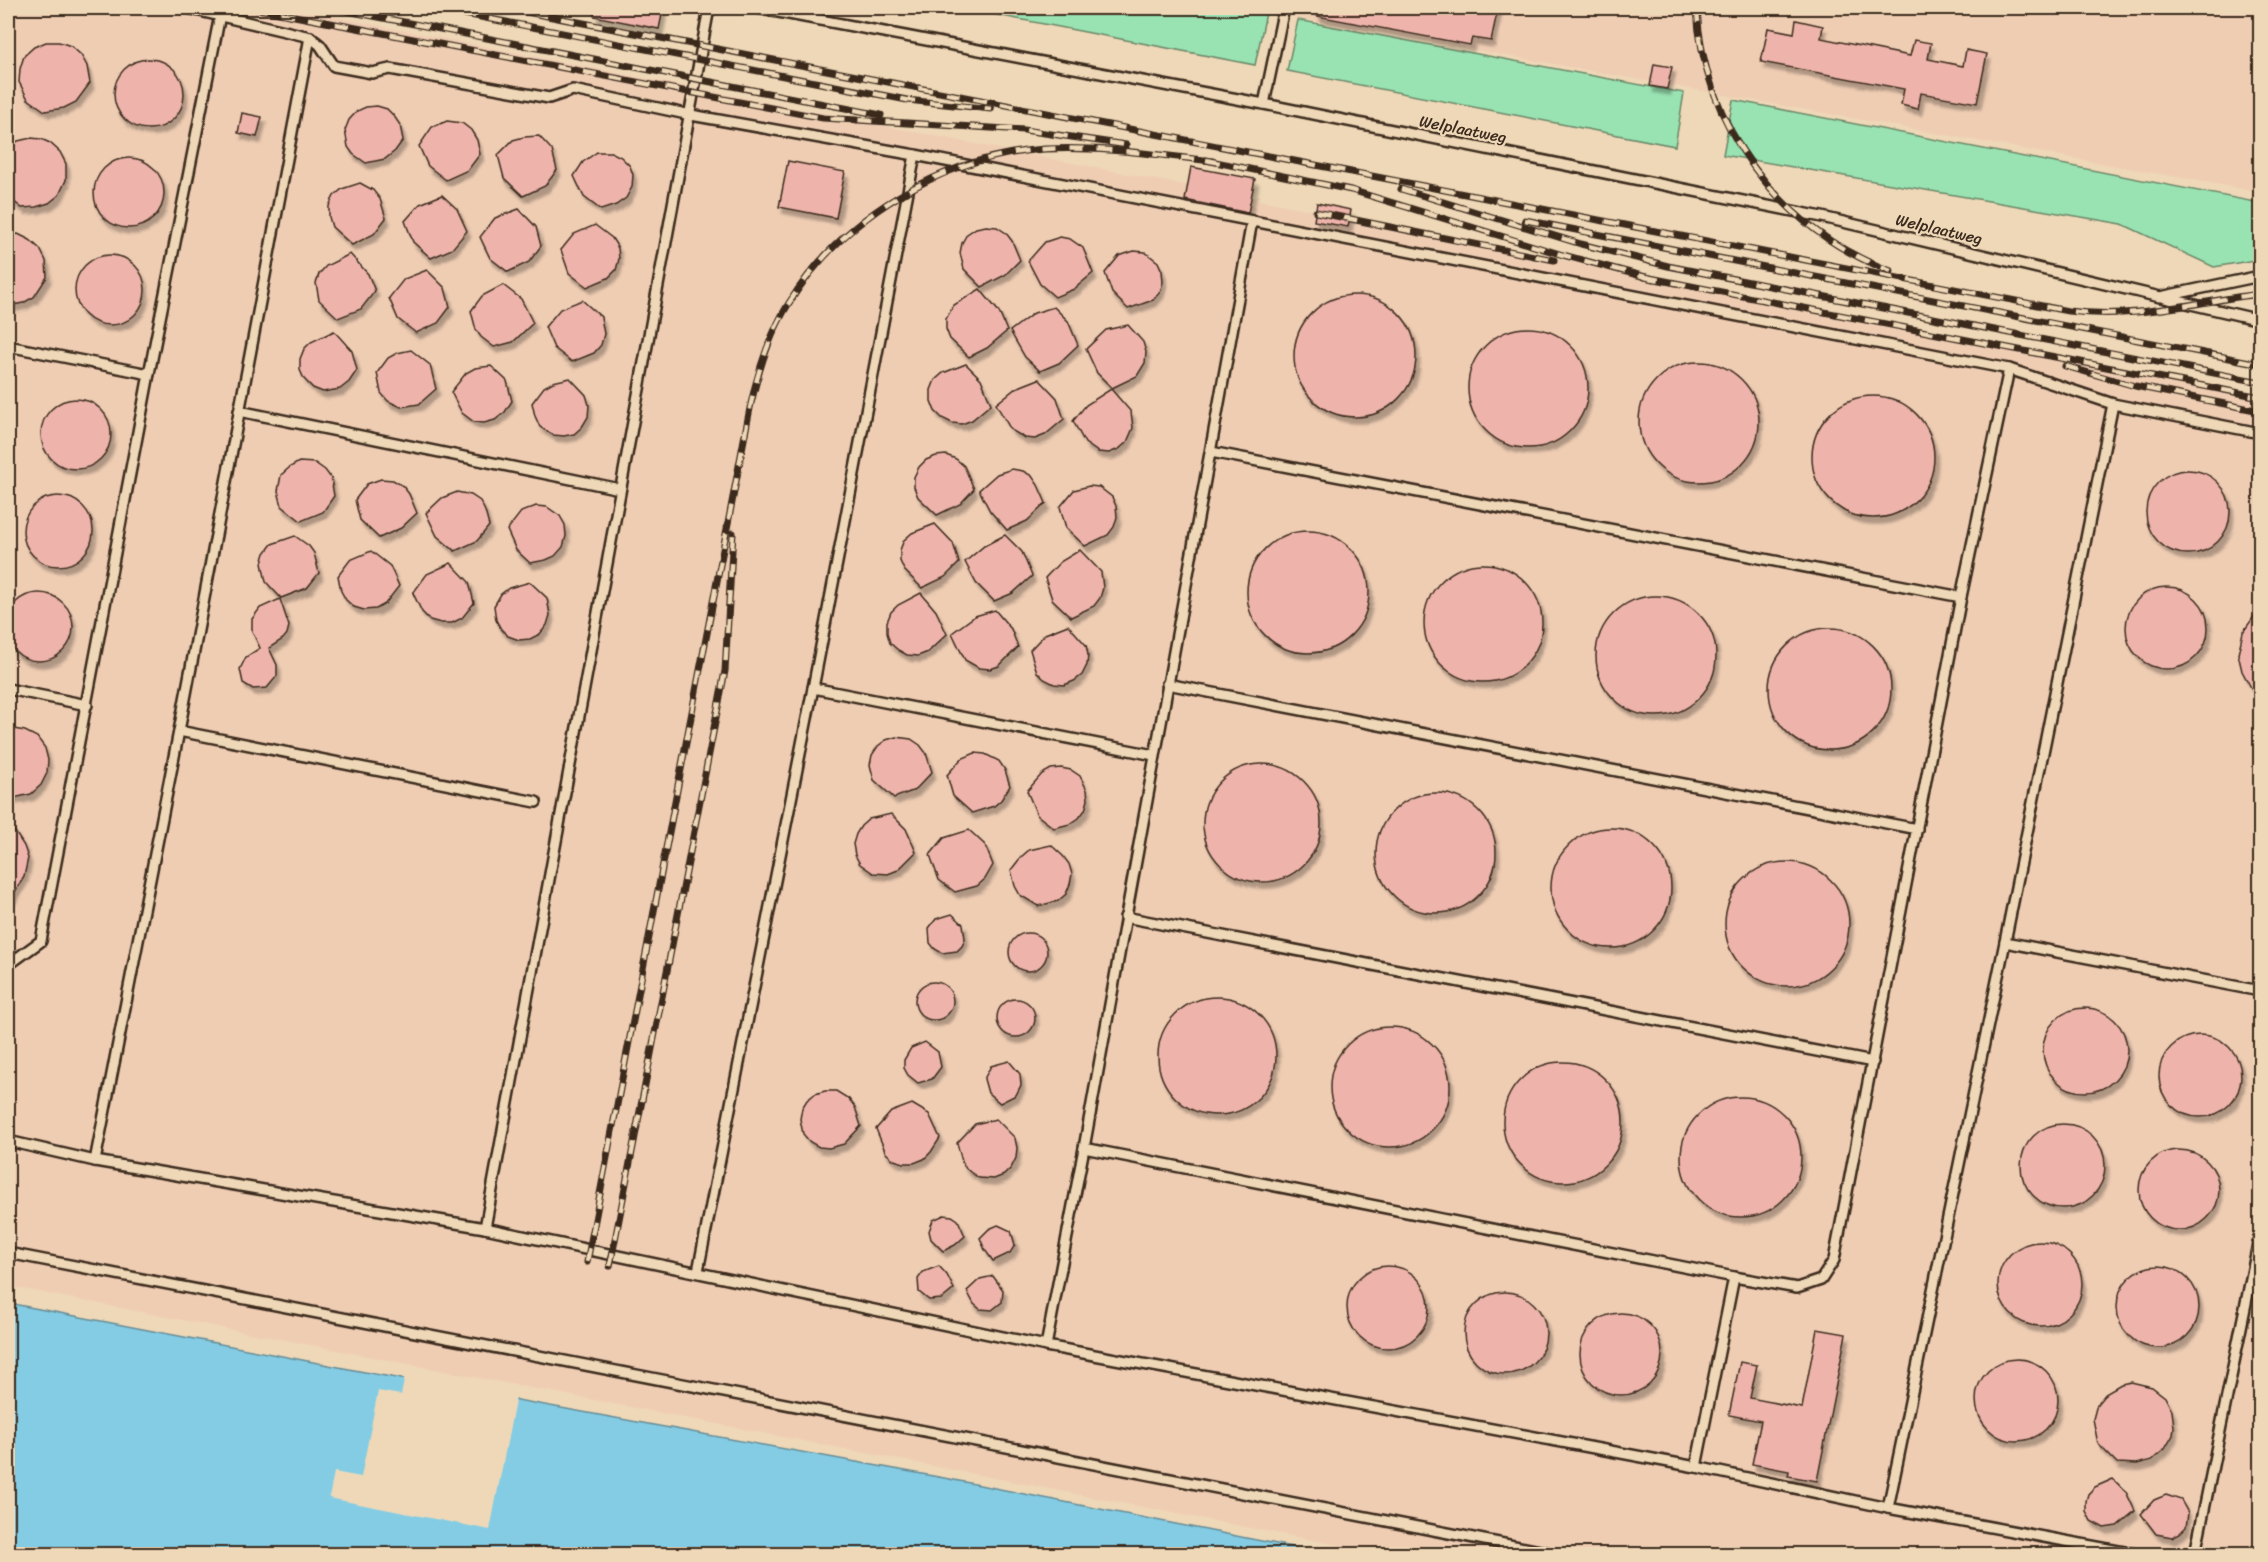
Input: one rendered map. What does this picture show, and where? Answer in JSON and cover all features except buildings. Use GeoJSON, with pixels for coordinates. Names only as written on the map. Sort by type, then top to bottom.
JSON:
{"type":"FeatureCollection","features":[{"type":"Feature","properties":{"kind":"lane"},"geometry":{"type":"LineString","coordinates":[[187,8],[310,37],[320,45],[334,66],[372,72],[390,69],[549,98],[573,90],[691,115],[915,155],[2009,369],[2113,404],[2260,433]]}},
{"type":"Feature","properties":{"kind":"lane"},"geometry":{"type":"LineString","coordinates":[[485,1228],[709,8]]}},
{"type":"Feature","properties":{"kind":"lane","name":"Welplaatweg"},"geometry":{"type":"LineString","coordinates":[[757,8],[1264,104],[1822,217],[2260,320]]}},
{"type":"Feature","properties":{"kind":"lane"},"geometry":{"type":"LineString","coordinates":[[1264,104],[1284,8]]}},
{"type":"Feature","properties":{"kind":"lane"},"geometry":{"type":"LineString","coordinates":[[8,965],[41,941],[220,15]]}},
{"type":"Feature","properties":{"kind":"lane"},"geometry":{"type":"LineString","coordinates":[[95,1161],[310,37]]}},
{"type":"Feature","properties":{"kind":"lane"},"geometry":{"type":"LineString","coordinates":[[698,1271],[915,155]]}},
{"type":"Feature","properties":{"kind":"lane"},"geometry":{"type":"LineString","coordinates":[[1046,1346],[1252,221]]}},
{"type":"Feature","properties":{"kind":"lane","name":"Welplaatweg"},"geometry":{"type":"LineString","coordinates":[[2160,297],[2260,276]]}},
{"type":"Feature","properties":{"kind":"lane"},"geometry":{"type":"LineString","coordinates":[[8,346],[149,374]]}},
{"type":"Feature","properties":{"kind":"lane"},"geometry":{"type":"LineString","coordinates":[[1084,1148],[1734,1277],[1797,1288],[1821,1280],[1834,1260],[1962,597],[2009,369]]}},
{"type":"Feature","properties":{"kind":"lane"},"geometry":{"type":"LineString","coordinates":[[1888,1508],[2113,404]]}},
{"type":"Feature","properties":{"kind":"lane"},"geometry":{"type":"LineString","coordinates":[[239,411],[615,488]]}},
{"type":"Feature","properties":{"kind":"lane"},"geometry":{"type":"LineString","coordinates":[[1211,452],[1962,597]]}},
{"type":"Feature","properties":{"kind":"lane"},"geometry":{"type":"LineString","coordinates":[[1167,684],[1917,829]]}},
{"type":"Feature","properties":{"kind":"lane"},"geometry":{"type":"LineString","coordinates":[[813,688],[1154,755]]}},
{"type":"Feature","properties":{"kind":"lane"},"geometry":{"type":"LineString","coordinates":[[8,689],[87,705]]}},
{"type":"Feature","properties":{"kind":"lane"},"geometry":{"type":"LineString","coordinates":[[179,731],[536,802]]}},
{"type":"Feature","properties":{"kind":"lane"},"geometry":{"type":"LineString","coordinates":[[1125,917],[1874,1062]]}},
{"type":"Feature","properties":{"kind":"lane"},"geometry":{"type":"LineString","coordinates":[[2005,942],[2260,991]]}},
{"type":"Feature","properties":{"kind":"lane"},"geometry":{"type":"LineString","coordinates":[[8,1141],[95,1161],[485,1228],[1046,1346],[1695,1467],[1888,1508],[2135,1554]]}},
{"type":"Feature","properties":{"kind":"lane"},"geometry":{"type":"LineString","coordinates":[[2195,1554],[2260,1234]]}},
{"type":"Feature","properties":{"kind":"lane"},"geometry":{"type":"LineString","coordinates":[[8,1252],[637,1377],[972,1439],[1556,1554]]}},
{"type":"Feature","properties":{"kind":"lane"},"geometry":{"type":"LineString","coordinates":[[1695,1467],[1734,1277]]}},
{"type":"Feature","properties":{"kind":"shaded area"},"geometry":{"type":"Polygon","coordinates":[[[8,8],[289,8],[2260,398],[2260,1554],[1384,1554],[8,1286],[8,8]]]}},
{"type":"Feature","properties":{"kind":"shaded area"},"geometry":{"type":"Polygon","coordinates":[[[1296,8],[2260,8],[2260,192],[1293,17],[1296,8]]]}},
{"type":"Feature","properties":{"kind":"green space"},"geometry":{"type":"Polygon","coordinates":[[[961,8],[1239,8],[1266,13],[1255,65],[961,8]]]}},
{"type":"Feature","properties":{"kind":"green space"},"geometry":{"type":"Polygon","coordinates":[[[1298,20],[1684,93],[1675,146],[1287,71],[1298,20]]]}},
{"type":"Feature","properties":{"kind":"green space"},"geometry":{"type":"Polygon","coordinates":[[[1733,100],[2260,203],[2260,259],[2214,267],[2122,224],[1723,155],[1733,100]]]}},
{"type":"Feature","properties":{"kind":"water"},"geometry":{"type":"Polygon","coordinates":[[[8,1303],[380,1375],[944,1478],[1327,1554],[8,1554],[8,1303]]]}},
{"type":"Feature","properties":{"kind":"pier"},"geometry":{"type":"Polygon","coordinates":[[[405,1376],[516,1396],[490,1530],[329,1498],[334,1472],[361,1477],[378,1391],[401,1395],[405,1376]]]}},
{"type":"Feature","properties":{"kind":"railway"},"geometry":{"type":"LineString","coordinates":[[253,8],[823,118],[1024,130],[1126,145]]}},
{"type":"Feature","properties":{"kind":"railway"},"geometry":{"type":"LineString","coordinates":[[332,8],[881,115]]}},
{"type":"Feature","properties":{"kind":"railway"},"geometry":{"type":"LineString","coordinates":[[434,8],[907,100],[991,109]]}},
{"type":"Feature","properties":{"kind":"railway"},"geometry":{"type":"LineString","coordinates":[[506,8],[2068,311],[2142,312],[2260,294]]}},
{"type":"Feature","properties":{"kind":"railway"},"geometry":{"type":"LineString","coordinates":[[1697,8],[1702,51],[1714,93],[1732,132],[1755,168],[1783,201],[1815,230],[1851,253],[1891,271]]}},
{"type":"Feature","properties":{"kind":"railway"},"geometry":{"type":"LineString","coordinates":[[587,1262],[750,408],[765,354],[782,315],[811,272],[838,243],[867,218],[899,196],[934,178],[970,164],[1007,154],[1066,148],[1212,161]]}},
{"type":"Feature","properties":{"kind":"railway"},"geometry":{"type":"LineString","coordinates":[[1206,160],[1351,190],[1563,255],[1653,279]]}},
{"type":"Feature","properties":{"kind":"railway"},"geometry":{"type":"LineString","coordinates":[[1401,189],[1581,244],[1668,266],[2260,382]]}},
{"type":"Feature","properties":{"kind":"railway"},"geometry":{"type":"LineString","coordinates":[[1316,212],[1554,260]]}},
{"type":"Feature","properties":{"kind":"railway"},"geometry":{"type":"LineString","coordinates":[[1525,220],[2260,364]]}},
{"type":"Feature","properties":{"kind":"railway"},"geometry":{"type":"LineString","coordinates":[[1645,277],[2260,397]]}},
{"type":"Feature","properties":{"kind":"railway"},"geometry":{"type":"LineString","coordinates":[[2065,366],[2135,386],[2260,411]]}},
{"type":"Feature","properties":{"kind":"railway"},"geometry":{"type":"LineString","coordinates":[[610,1266],[725,671],[733,533]]}}]}
